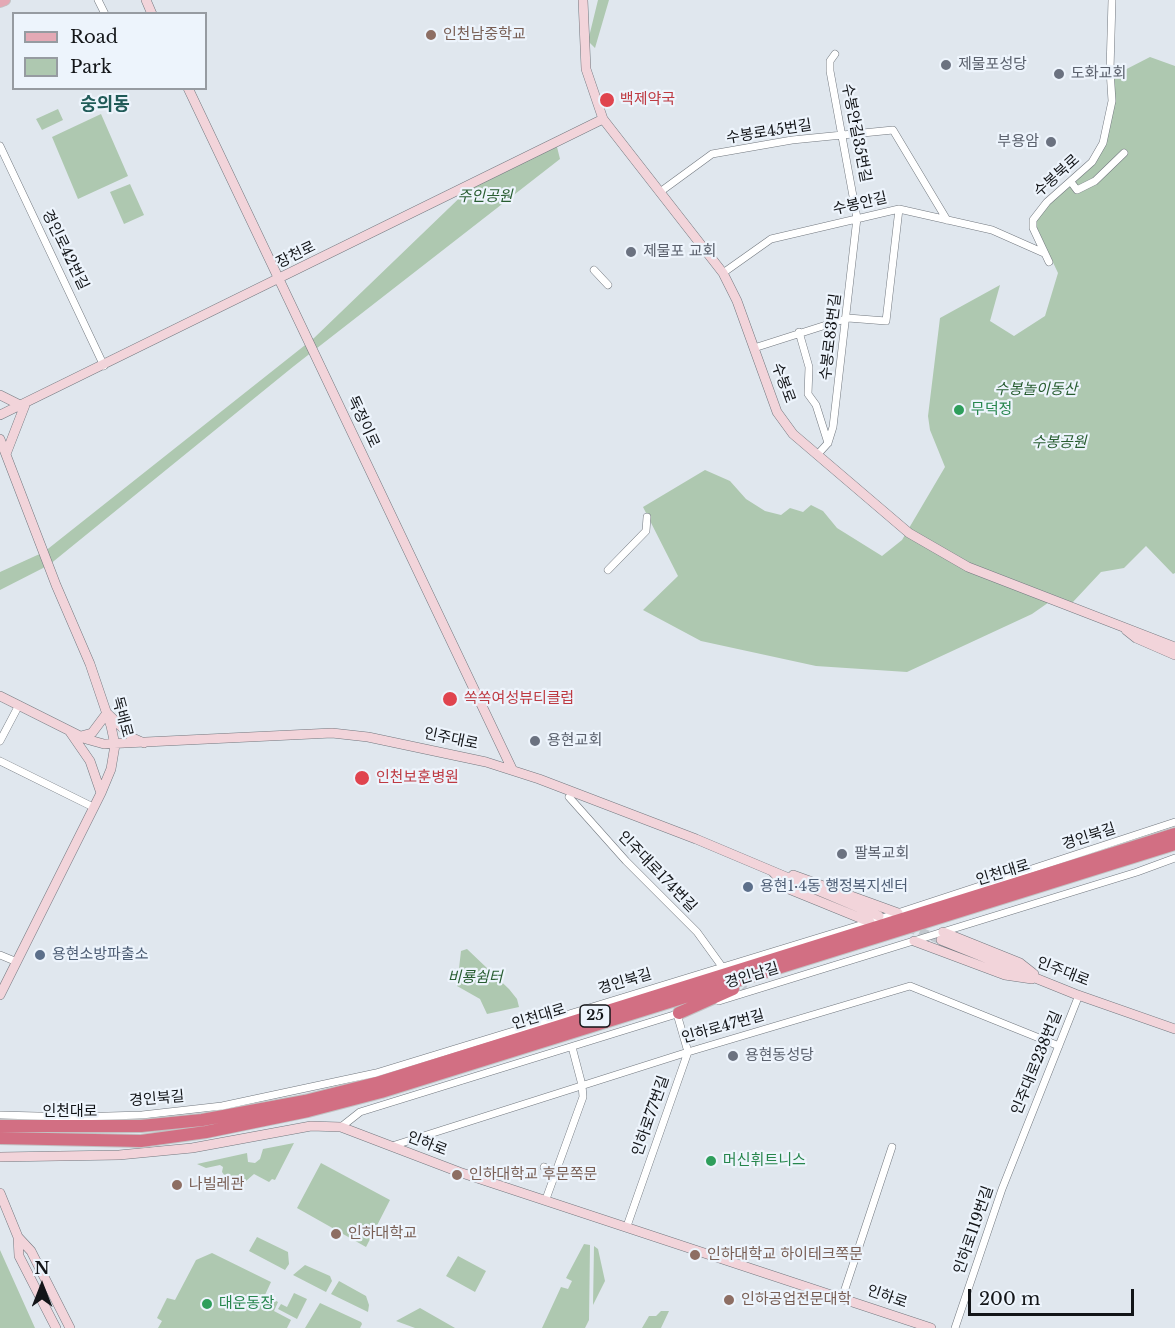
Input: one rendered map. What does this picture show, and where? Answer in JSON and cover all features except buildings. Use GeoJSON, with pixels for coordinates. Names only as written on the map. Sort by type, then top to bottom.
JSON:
{"type":"FeatureCollection","features":[{"type":"Feature","properties":{"kind":"highway","name":"인천대로"},"geometry":{"type":"LineString","coordinates":[[1,1129],[141,1126],[202,1120],[305,1101],[380,1082],[1175,834]]}},
{"type":"Feature","properties":{"kind":"highway","name":"인천대로"},"geometry":{"type":"LineString","coordinates":[[1,1129],[141,1141],[206,1132],[308,1111],[381,1092],[1175,844]]}},
{"type":"Feature","properties":{"kind":"highway"},"geometry":{"type":"LineString","coordinates":[[678,1013],[730,992],[750,978]]}},
{"type":"Feature","properties":{"kind":"main road"},"geometry":{"type":"LineString","coordinates":[[0,2],[5,0]]}},
{"type":"Feature","properties":{"kind":"main road","name":"수봉로"},"geometry":{"type":"LineString","coordinates":[[583,0],[585,69],[603,119],[723,273],[777,412],[793,434],[909,533],[968,567],[1175,647]]}},
{"type":"Feature","properties":{"kind":"main road","name":"독정이로"},"geometry":{"type":"LineString","coordinates":[[189,90],[512,769]]}},
{"type":"Feature","properties":{"kind":"main road","name":"장천로"},"geometry":{"type":"LineString","coordinates":[[0,415],[24,406],[603,119]]}},
{"type":"Feature","properties":{"kind":"main road"},"geometry":{"type":"LineString","coordinates":[[0,395],[24,406],[2,447]]}},
{"type":"Feature","properties":{"kind":"main road","name":"독배로"},"geometry":{"type":"LineString","coordinates":[[0,995],[100,793],[111,769],[115,745],[90,664],[56,585],[2,447]]}},
{"type":"Feature","properties":{"kind":"main road","name":"수봉로"},"geometry":{"type":"LineString","coordinates":[[1124,629],[1136,638],[1175,655]]}},
{"type":"Feature","properties":{"kind":"main road","name":"인주대로"},"geometry":{"type":"LineString","coordinates":[[0,696],[81,736],[115,745],[332,734],[369,737],[512,769],[562,788],[572,795],[773,872],[879,916]]}},
{"type":"Feature","properties":{"kind":"main road"},"geometry":{"type":"LineString","coordinates":[[81,736],[92,733],[107,713],[134,738],[146,744]]}},
{"type":"Feature","properties":{"kind":"main road"},"geometry":{"type":"LineString","coordinates":[[69,730],[90,761],[100,793]]}},
{"type":"Feature","properties":{"kind":"main road"},"geometry":{"type":"LineString","coordinates":[[773,872],[812,880],[898,913]]}},
{"type":"Feature","properties":{"kind":"main road"},"geometry":{"type":"LineString","coordinates":[[773,872],[789,889],[870,922]]}},
{"type":"Feature","properties":{"kind":"main road"},"geometry":{"type":"LineString","coordinates":[[942,936],[1020,963],[1040,979]]}},
{"type":"Feature","properties":{"kind":"main road"},"geometry":{"type":"LineString","coordinates":[[914,941],[1005,975],[1040,979]]}},
{"type":"Feature","properties":{"kind":"main road","name":"인주대로"},"geometry":{"type":"LineString","coordinates":[[1040,979],[1175,1029]]}},
{"type":"Feature","properties":{"kind":"main road","name":"인하로"},"geometry":{"type":"LineString","coordinates":[[0,1157],[119,1155],[192,1148],[311,1126],[341,1126],[459,1172],[932,1328]]}},
{"type":"Feature","properties":{"kind":"main road"},"geometry":{"type":"LineString","coordinates":[[0,1193],[18,1238],[19,1256],[56,1328]]}},
{"type":"Feature","properties":{"kind":"main road"},"geometry":{"type":"LineString","coordinates":[[18,1238],[31,1251],[70,1328]]}},
{"type":"Feature","properties":{"kind":"street","name":"수봉북로"},"geometry":{"type":"LineString","coordinates":[[1048,262],[1033,228],[1033,220],[1042,207],[1092,162],[1103,143],[1112,101],[1110,70],[1112,0]]}},
{"type":"Feature","properties":{"kind":"street","name":"수봉안길35번길"},"geometry":{"type":"LineString","coordinates":[[835,54],[830,62],[830,71],[844,135],[857,218]]}},
{"type":"Feature","properties":{"kind":"street","name":"수봉로45번길"},"geometry":{"type":"LineString","coordinates":[[660,192],[712,154],[893,130],[947,220]]}},
{"type":"Feature","properties":{"kind":"street","name":"경인로42번길"},"geometry":{"type":"LineString","coordinates":[[0,146],[104,366]]}},
{"type":"Feature","properties":{"kind":"street"},"geometry":{"type":"LineString","coordinates":[[1071,182],[1077,190],[1095,181],[1124,153]]}},
{"type":"Feature","properties":{"kind":"street"},"geometry":{"type":"LineString","coordinates":[[754,348],[848,318],[886,321],[899,209]]}},
{"type":"Feature","properties":{"kind":"street","name":"수봉안길"},"geometry":{"type":"LineString","coordinates":[[723,273],[771,239],[899,209],[992,230],[1044,253]]}},
{"type":"Feature","properties":{"kind":"street","name":"수봉로83번길"},"geometry":{"type":"LineString","coordinates":[[818,454],[828,443],[833,427],[848,318],[857,218]]}},
{"type":"Feature","properties":{"kind":"street"},"geometry":{"type":"LineString","coordinates":[[594,270],[608,285]]}},
{"type":"Feature","properties":{"kind":"street"},"geometry":{"type":"LineString","coordinates":[[799,333],[809,366],[808,394],[816,405],[828,443]]}},
{"type":"Feature","properties":{"kind":"street"},"geometry":{"type":"LineString","coordinates":[[608,570],[646,531],[647,517]]}},
{"type":"Feature","properties":{"kind":"street"},"geometry":{"type":"LineString","coordinates":[[0,741],[19,705]]}},
{"type":"Feature","properties":{"kind":"street"},"geometry":{"type":"LineString","coordinates":[[0,761],[93,807]]}},
{"type":"Feature","properties":{"kind":"street","name":"인주대로174번길"},"geometry":{"type":"LineString","coordinates":[[572,795],[626,861],[697,932],[722,967]]}},
{"type":"Feature","properties":{"kind":"street","name":"경인북길"},"geometry":{"type":"LineString","coordinates":[[1,1129],[75,1117],[142,1115],[222,1106],[376,1073],[870,922],[1100,849],[1175,822]]}},
{"type":"Feature","properties":{"kind":"street","name":"경인남길"},"geometry":{"type":"LineString","coordinates":[[341,1126],[360,1112],[914,941],[942,936],[1175,858]]}},
{"type":"Feature","properties":{"kind":"street"},"geometry":{"type":"LineString","coordinates":[[0,955],[17,962]]}},
{"type":"Feature","properties":{"kind":"street","name":"인하로47번길"},"geometry":{"type":"LineString","coordinates":[[392,1146],[688,1052],[910,986],[1059,1046]]}},
{"type":"Feature","properties":{"kind":"street","name":"인주대로238번길"},"geometry":{"type":"LineString","coordinates":[[1020,1141],[1080,995]]}},
{"type":"Feature","properties":{"kind":"street"},"geometry":{"type":"LineString","coordinates":[[678,1013],[688,1052]]}},
{"type":"Feature","properties":{"kind":"street"},"geometry":{"type":"LineString","coordinates":[[546,1199],[583,1097],[572,1047]]}},
{"type":"Feature","properties":{"kind":"street","name":"인하로77번길"},"geometry":{"type":"LineString","coordinates":[[627,1226],[688,1052]]}},
{"type":"Feature","properties":{"kind":"street","name":"인하로119번길"},"geometry":{"type":"LineString","coordinates":[[955,1328],[1020,1141]]}},
{"type":"Feature","properties":{"kind":"street"},"geometry":{"type":"LineString","coordinates":[[842,1298],[892,1147]]}},
{"type":"Feature","properties":{"kind":"street"},"geometry":{"type":"LineString","coordinates":[[544,1167],[556,1172]]}},
{"type":"Feature","properties":{"kind":"green space"},"geometry":{"type":"Polygon","coordinates":[[[598,0],[609,0],[595,48],[588,41],[598,0]]]}},
{"type":"Feature","properties":{"kind":"green space","name":"수봉공원"},"geometry":{"type":"Polygon","coordinates":[[[1150,57],[1175,66],[1175,573],[1173,574],[1146,546],[1124,568],[1101,572],[1072,603],[1055,598],[1032,614],[907,672],[816,666],[701,641],[643,610],[678,576],[643,507],[705,470],[730,481],[746,499],[765,511],[781,515],[790,508],[803,512],[811,505],[823,511],[837,528],[882,556],[902,540],[945,467],[930,430],[928,416],[940,318],[1000,285],[990,321],[1014,336],[1045,316],[1058,273],[1033,220],[1071,182],[1103,143],[1113,76],[1150,57]]]}},
{"type":"Feature","properties":{"kind":"green space"},"geometry":{"type":"Polygon","coordinates":[[[58,109],[63,120],[42,130],[36,119],[58,109]]]}},
{"type":"Feature","properties":{"kind":"green space"},"geometry":{"type":"Polygon","coordinates":[[[101,114],[128,176],[78,199],[52,137],[101,114]]]}},
{"type":"Feature","properties":{"kind":"green space","name":"주인공원"},"geometry":{"type":"Polygon","coordinates":[[[556,143],[560,159],[294,366],[49,565],[0,590],[0,572],[44,552],[314,338],[475,183],[556,143]]]}},
{"type":"Feature","properties":{"kind":"green space"},"geometry":{"type":"Polygon","coordinates":[[[130,184],[144,215],[124,224],[110,192],[130,184]]]}},
{"type":"Feature","properties":{"kind":"green space","name":"비룡쉼터"},"geometry":{"type":"Polygon","coordinates":[[[467,949],[509,989],[517,999],[519,1007],[487,1014],[480,999],[457,986],[461,951],[467,949]]]}},
{"type":"Feature","properties":{"kind":"green space"},"geometry":{"type":"Polygon","coordinates":[[[294,1143],[275,1180],[272,1179],[269,1182],[254,1174],[246,1181],[225,1176],[222,1172],[223,1167],[220,1165],[206,1168],[197,1164],[247,1153],[248,1162],[255,1163],[260,1159],[263,1149],[294,1143]]]}},
{"type":"Feature","properties":{"kind":"green space"},"geometry":{"type":"Polygon","coordinates":[[[321,1163],[390,1200],[366,1247],[297,1208],[321,1163]]]}},
{"type":"Feature","properties":{"kind":"green space"},"geometry":{"type":"Polygon","coordinates":[[[257,1237],[288,1252],[289,1264],[285,1270],[249,1251],[257,1237]]]}},
{"type":"Feature","properties":{"kind":"green space"},"geometry":{"type":"Polygon","coordinates":[[[584,1244],[590,1245],[589,1320],[585,1328],[542,1328],[561,1287],[568,1289],[572,1281],[566,1278],[584,1244]]]}},
{"type":"Feature","properties":{"kind":"green space"},"geometry":{"type":"Polygon","coordinates":[[[594,1246],[598,1249],[605,1281],[593,1305],[594,1246]]]}},
{"type":"Feature","properties":{"kind":"green space"},"geometry":{"type":"Polygon","coordinates":[[[0,1250],[35,1328],[0,1328],[0,1250]]]}},
{"type":"Feature","properties":{"kind":"green space"},"geometry":{"type":"Polygon","coordinates":[[[212,1253],[271,1282],[265,1295],[278,1302],[274,1311],[291,1320],[287,1328],[158,1328],[162,1321],[157,1318],[167,1298],[175,1300],[196,1260],[212,1253]]]}},
{"type":"Feature","properties":{"kind":"green space"},"geometry":{"type":"Polygon","coordinates":[[[458,1256],[486,1271],[475,1292],[446,1276],[458,1256]]]}},
{"type":"Feature","properties":{"kind":"green space"},"geometry":{"type":"Polygon","coordinates":[[[305,1265],[330,1276],[332,1281],[326,1292],[293,1275],[305,1265]]]}},
{"type":"Feature","properties":{"kind":"green space"},"geometry":{"type":"Polygon","coordinates":[[[339,1281],[366,1296],[369,1305],[368,1312],[331,1294],[339,1281]]]}},
{"type":"Feature","properties":{"kind":"green space"},"geometry":{"type":"Polygon","coordinates":[[[294,1293],[307,1299],[297,1319],[278,1309],[281,1304],[287,1307],[294,1293]]]}},
{"type":"Feature","properties":{"kind":"green space"},"geometry":{"type":"Polygon","coordinates":[[[320,1303],[361,1322],[360,1328],[305,1328],[320,1303]]]}},
{"type":"Feature","properties":{"kind":"green space"},"geometry":{"type":"Polygon","coordinates":[[[420,1308],[455,1328],[415,1328],[396,1321],[420,1308]]]}},
{"type":"Feature","properties":{"kind":"green space"},"geometry":{"type":"Polygon","coordinates":[[[661,1311],[669,1311],[661,1328],[642,1328],[649,1316],[656,1316],[661,1311]]]}},
{"type":"Feature","properties":{"kind":"tunnel"},"geometry":{"type":"LineString","coordinates":[[907,927],[941,940]]}},
{"type":"Feature","properties":{"kind":"tunnel"},"geometry":{"type":"LineString","coordinates":[[736,980],[745,989]]}},
{"type":"Feature","properties":{"kind":"place","name":"인천남중학교"},"geometry":{"type":"Point","coordinates":[431,35]}},
{"type":"Feature","properties":{"kind":"place","name":"제물포성당"},"geometry":{"type":"Point","coordinates":[946,65]}},
{"type":"Feature","properties":{"kind":"place","name":"도화교회"},"geometry":{"type":"Point","coordinates":[1059,74]}},
{"type":"Feature","properties":{"kind":"place","name":"백제약국"},"geometry":{"type":"Point","coordinates":[607,100]}},
{"type":"Feature","properties":{"kind":"place","name":"부용암"},"geometry":{"type":"Point","coordinates":[1051,142]}},
{"type":"Feature","properties":{"kind":"place","name":"제물포 교회"},"geometry":{"type":"Point","coordinates":[631,252]}},
{"type":"Feature","properties":{"kind":"place","name":"무덕정"},"geometry":{"type":"Point","coordinates":[959,410]}},
{"type":"Feature","properties":{"kind":"place","name":"쏙쏙여성뷰티클럽"},"geometry":{"type":"Point","coordinates":[450,699]}},
{"type":"Feature","properties":{"kind":"place","name":"용현교회"},"geometry":{"type":"Point","coordinates":[535,741]}},
{"type":"Feature","properties":{"kind":"place","name":"인천보훈병원"},"geometry":{"type":"Point","coordinates":[362,778]}},
{"type":"Feature","properties":{"kind":"place","name":"팔복교회"},"geometry":{"type":"Point","coordinates":[842,854]}},
{"type":"Feature","properties":{"kind":"place","name":"용현1·4동 행정복지센터"},"geometry":{"type":"Point","coordinates":[748,887]}},
{"type":"Feature","properties":{"kind":"place","name":"용현소방파출소"},"geometry":{"type":"Point","coordinates":[40,955]}},
{"type":"Feature","properties":{"kind":"place","name":"용현동성당"},"geometry":{"type":"Point","coordinates":[733,1056]}},
{"type":"Feature","properties":{"kind":"place","name":"머신휘트니스"},"geometry":{"type":"Point","coordinates":[711,1161]}},
{"type":"Feature","properties":{"kind":"place","name":"인하대학교 후문쪽문"},"geometry":{"type":"Point","coordinates":[457,1175]}},
{"type":"Feature","properties":{"kind":"place","name":"나빌레관"},"geometry":{"type":"Point","coordinates":[177,1185]}},
{"type":"Feature","properties":{"kind":"place","name":"인하대학교"},"geometry":{"type":"Point","coordinates":[336,1234]}},
{"type":"Feature","properties":{"kind":"place","name":"인하대학교 하이테크쪽문"},"geometry":{"type":"Point","coordinates":[695,1255]}},
{"type":"Feature","properties":{"kind":"place","name":"인하공업전문대학"},"geometry":{"type":"Point","coordinates":[729,1300]}},
{"type":"Feature","properties":{"kind":"place","name":"대운동장"},"geometry":{"type":"Point","coordinates":[207,1304]}},
{"type":"Feature","properties":{"kind":"district","name":"숭의동"},"geometry":{"type":"Point","coordinates":[105,105]}},
{"type":"Feature","properties":{"kind":"park label","name":"수봉놀이동산"},"geometry":{"type":"Point","coordinates":[1036,390]}}]}
